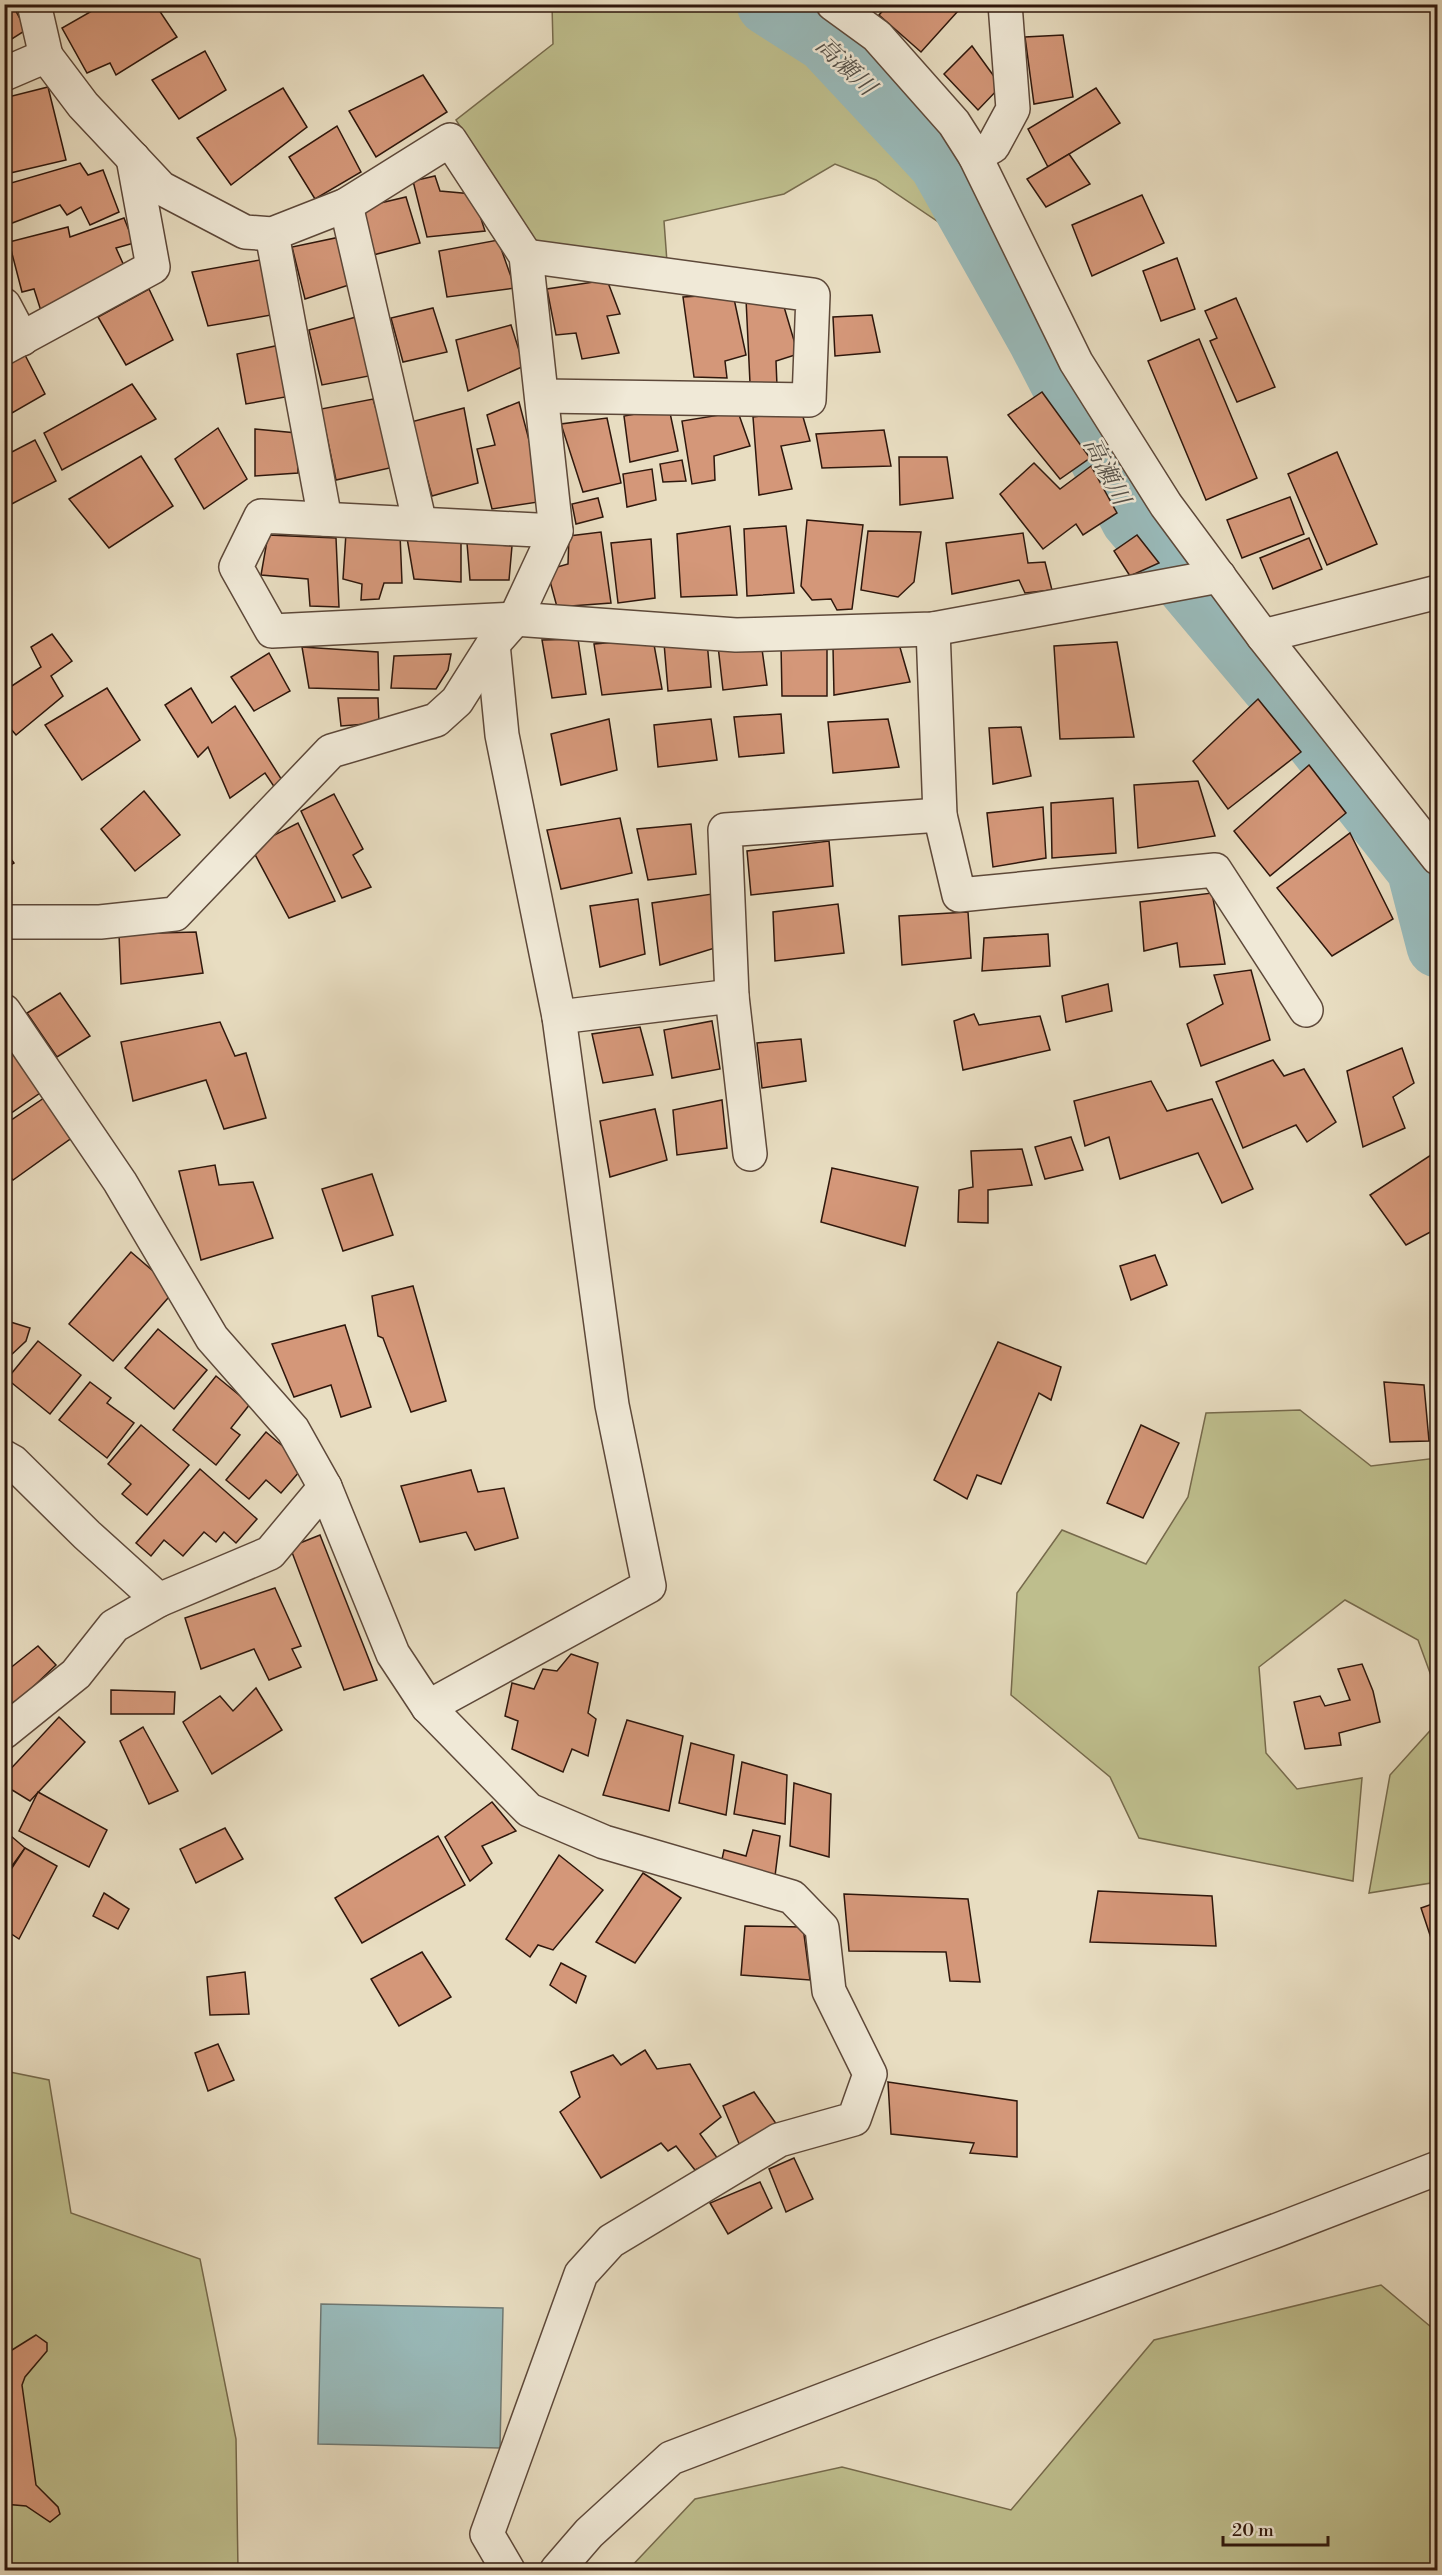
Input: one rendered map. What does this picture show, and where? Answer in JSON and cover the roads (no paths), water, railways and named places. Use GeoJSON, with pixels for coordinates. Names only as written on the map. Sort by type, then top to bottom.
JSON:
{"type":"FeatureCollection","features":[{"type":"Feature","properties":{"kind":"street"},"geometry":{"type":"LineString","coordinates":[[4,922],[100,922],[175,914],[331,751],[436,720],[457,701],[493,644],[515,619],[556,531],[526,256],[450,140],[346,205],[272,234],[245,232],[161,188],[83,105],[46,56],[34,4]]}},
{"type":"Feature","properties":{"kind":"street"},"geometry":{"type":"LineString","coordinates":[[833,4],[877,36],[954,123],[975,156],[1076,362],[1166,505],[1263,636],[1435,849]]}},
{"type":"Feature","properties":{"kind":"street"},"geometry":{"type":"LineString","coordinates":[[975,156],[993,146],[1013,109],[1005,4]]}},
{"type":"Feature","properties":{"kind":"street"},"geometry":{"type":"LineString","coordinates":[[4,74],[46,56]]}},
{"type":"Feature","properties":{"kind":"street"},"geometry":{"type":"LineString","coordinates":[[4,304],[13,343],[153,267],[133,158]]}},
{"type":"Feature","properties":{"kind":"street"},"geometry":{"type":"LineString","coordinates":[[346,205],[420,524]]}},
{"type":"Feature","properties":{"kind":"street"},"geometry":{"type":"LineString","coordinates":[[272,234],[325,519]]}},
{"type":"Feature","properties":{"kind":"street"},"geometry":{"type":"LineString","coordinates":[[526,256],[813,295],[809,400],[542,396]]}},
{"type":"Feature","properties":{"kind":"street"},"geometry":{"type":"LineString","coordinates":[[556,531],[261,516],[236,567],[272,631],[515,619],[736,635],[933,629],[1219,576]]}},
{"type":"Feature","properties":{"kind":"street"},"geometry":{"type":"LineString","coordinates":[[1263,636],[1437,592]]}},
{"type":"Feature","properties":{"kind":"street"},"geometry":{"type":"LineString","coordinates":[[933,629],[940,815],[959,895],[1215,870],[1306,1010]]}},
{"type":"Feature","properties":{"kind":"street"},"geometry":{"type":"LineString","coordinates":[[428,1707],[649,1586],[612,1405],[559,1017],[502,735],[493,644]]}},
{"type":"Feature","properties":{"kind":"street"},"geometry":{"type":"LineString","coordinates":[[750,1154],[732,996],[725,830],[940,815]]}},
{"type":"Feature","properties":{"kind":"street"},"geometry":{"type":"LineString","coordinates":[[559,1017],[732,996]]}},
{"type":"Feature","properties":{"kind":"street"},"geometry":{"type":"LineString","coordinates":[[4,1011],[120,1182],[212,1338],[293,1430],[325,1487],[393,1654],[428,1707],[529,1810],[604,1842],[792,1897],[822,1928],[829,1991],[870,2074],[854,2119],[779,2140],[611,2241],[581,2274],[487,2534],[508,2571]]}},
{"type":"Feature","properties":{"kind":"street"},"geometry":{"type":"LineString","coordinates":[[4,1457],[14,1462],[87,1535],[159,1600]]}},
{"type":"Feature","properties":{"kind":"street"},"geometry":{"type":"LineString","coordinates":[[4,1732],[75,1674],[114,1626],[159,1600],[270,1553],[325,1487]]}},
{"type":"Feature","properties":{"kind":"street"},"geometry":{"type":"LineString","coordinates":[[557,2571],[589,2533],[671,2458],[1437,2168]]}},
{"type":"Feature","properties":{"kind":"water"},"geometry":{"type":"Polygon","coordinates":[[[321,2304],[503,2308],[500,2448],[318,2444],[321,2304]]]}},
{"type":"Feature","properties":{"kind":"waterway","name":"高瀬川"},"geometry":{"type":"LineString","coordinates":[[768,4],[826,41],[940,163],[1039,339],[1132,519],[1282,697],[1418,869],[1438,946]]}}]}
